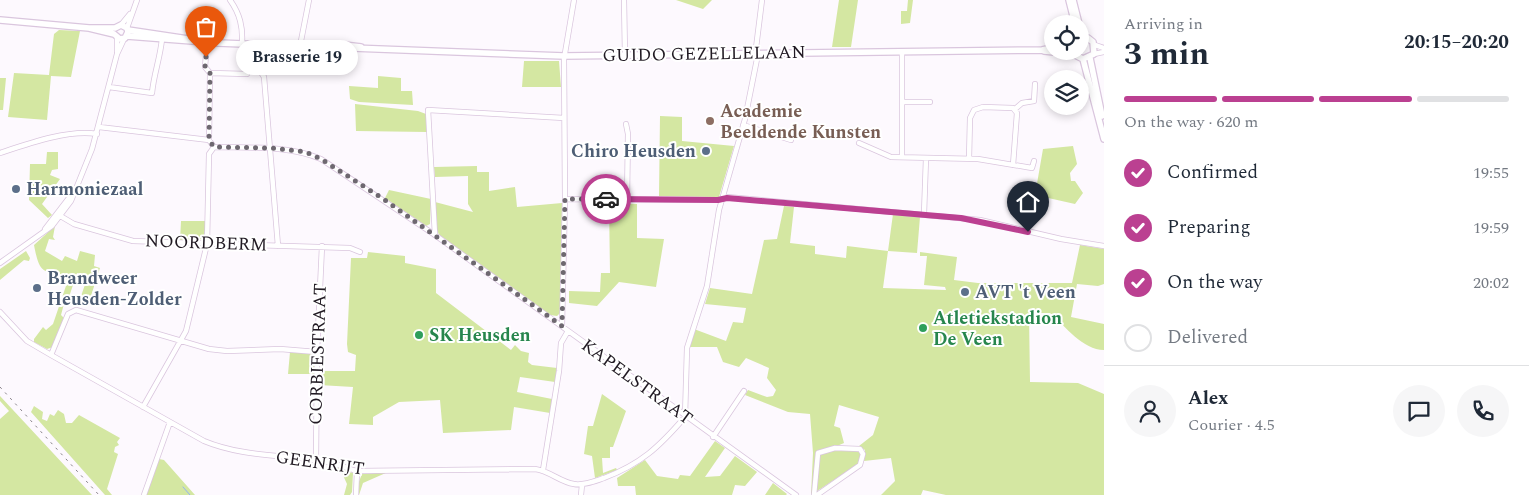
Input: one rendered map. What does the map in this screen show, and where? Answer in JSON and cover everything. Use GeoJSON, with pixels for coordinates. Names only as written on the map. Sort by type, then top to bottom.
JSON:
{"type":"FeatureCollection","features":[{"type":"Feature","properties":{"kind":"main road"},"geometry":{"type":"LineString","coordinates":[[1069,0],[1072,15]]}},
{"type":"Feature","properties":{"kind":"main road"},"geometry":{"type":"LineString","coordinates":[[1073,0],[1077,15]]}},
{"type":"Feature","properties":{"kind":"main road"},"geometry":{"type":"LineString","coordinates":[[0,20],[89,28],[193,41]]}},
{"type":"Feature","properties":{"kind":"main road"},"geometry":{"type":"LineString","coordinates":[[122,32],[162,42],[193,41]]}},
{"type":"Feature","properties":{"kind":"main road"},"geometry":{"type":"LineString","coordinates":[[1089,40],[1095,45],[1092,56],[1104,125]]}},
{"type":"Feature","properties":{"kind":"main road","name":"GUIDO GEZELLELAAN"},"geometry":{"type":"LineString","coordinates":[[193,41],[254,45],[564,56],[1042,50]]}},
{"type":"Feature","properties":{"kind":"main road"},"geometry":{"type":"LineString","coordinates":[[1083,60],[1104,140]]}},
{"type":"Feature","properties":{"kind":"street"},"geometry":{"type":"LineString","coordinates":[[0,263],[44,231],[76,189],[97,134],[122,32],[137,0]]}},
{"type":"Feature","properties":{"kind":"street"},"geometry":{"type":"LineString","coordinates":[[230,0],[239,13],[243,32],[242,44]]}},
{"type":"Feature","properties":{"kind":"street"},"geometry":{"type":"LineString","coordinates":[[302,46],[309,0]]}},
{"type":"Feature","properties":{"kind":"street"},"geometry":{"type":"LineString","coordinates":[[562,326],[565,199],[564,56],[574,0]]}},
{"type":"Feature","properties":{"kind":"street"},"geometry":{"type":"LineString","coordinates":[[624,0],[625,55]]}},
{"type":"Feature","properties":{"kind":"street"},"geometry":{"type":"LineString","coordinates":[[581,495],[582,485],[638,463],[652,452],[685,417],[687,348],[707,286],[722,199],[743,126],[756,53],[762,0]]}},
{"type":"Feature","properties":{"kind":"street"},"geometry":{"type":"LineString","coordinates":[[109,87],[152,93],[155,66],[160,61],[162,42]]}},
{"type":"Feature","properties":{"kind":"street"},"geometry":{"type":"LineString","coordinates":[[143,407],[181,341],[188,322],[207,244],[209,154],[214,147],[209,140],[210,73],[205,67],[208,43]]}},
{"type":"Feature","properties":{"kind":"street"},"geometry":{"type":"LineString","coordinates":[[254,45],[253,60],[264,77],[278,246]]}},
{"type":"Feature","properties":{"kind":"street"},"geometry":{"type":"LineString","coordinates":[[1095,45],[1104,48]]}},
{"type":"Feature","properties":{"kind":"street"},"geometry":{"type":"LineString","coordinates":[[902,52],[902,157]]}},
{"type":"Feature","properties":{"kind":"street"},"geometry":{"type":"LineString","coordinates":[[1092,56],[1104,52]]}},
{"type":"Feature","properties":{"kind":"street"},"geometry":{"type":"LineString","coordinates":[[210,73],[247,74],[247,67],[253,60]]}},
{"type":"Feature","properties":{"kind":"street"},"geometry":{"type":"LineString","coordinates":[[1013,165],[1016,109],[1022,103],[1034,101],[1035,84]]}},
{"type":"Feature","properties":{"kind":"street"},"geometry":{"type":"LineString","coordinates":[[902,102],[930,102]]}},
{"type":"Feature","properties":{"kind":"street"},"geometry":{"type":"LineString","coordinates":[[969,158],[972,114],[978,108],[1016,109]]}},
{"type":"Feature","properties":{"kind":"street"},"geometry":{"type":"LineString","coordinates":[[435,235],[428,110],[564,118]]}},
{"type":"Feature","properties":{"kind":"street"},"geometry":{"type":"LineString","coordinates":[[626,124],[628,134],[627,199]]}},
{"type":"Feature","properties":{"kind":"street"},"geometry":{"type":"LineString","coordinates":[[99,126],[209,140]]}},
{"type":"Feature","properties":{"kind":"street"},"geometry":{"type":"LineString","coordinates":[[743,126],[791,140]]}},
{"type":"Feature","properties":{"kind":"street"},"geometry":{"type":"LineString","coordinates":[[0,153],[40,140],[88,132],[97,134]]}},
{"type":"Feature","properties":{"kind":"street"},"geometry":{"type":"LineString","coordinates":[[859,142],[885,155],[902,157],[969,158],[1032,168],[1034,161]]}},
{"type":"Feature","properties":{"kind":"street","name":"KAPELSTRAAT"},"geometry":{"type":"LineString","coordinates":[[214,147],[271,148],[306,152],[321,159],[435,235],[685,417],[796,495]]}},
{"type":"Feature","properties":{"kind":"street"},"geometry":{"type":"LineString","coordinates":[[924,214],[926,158]]}},
{"type":"Feature","properties":{"kind":"street"},"geometry":{"type":"LineString","coordinates":[[565,199],[722,199],[924,214],[980,220],[1061,239],[1104,246]]}},
{"type":"Feature","properties":{"kind":"street","name":"NOORDBERM"},"geometry":{"type":"LineString","coordinates":[[58,215],[74,224],[132,241],[322,246],[350,248],[360,252]]}},
{"type":"Feature","properties":{"kind":"street","name":"CORBIESTRAAT"},"geometry":{"type":"LineString","coordinates":[[316,461],[317,352],[322,246]]}},
{"type":"Feature","properties":{"kind":"street"},"geometry":{"type":"LineString","coordinates":[[51,355],[68,314],[76,310],[209,349],[227,351],[280,349],[317,352]]}},
{"type":"Feature","properties":{"kind":"street","name":"GEENRIJT"},"geometry":{"type":"LineString","coordinates":[[0,312],[23,337],[51,355],[204,441],[235,452],[316,461],[357,471],[380,469],[543,470],[569,483],[582,485]]}},
{"type":"Feature","properties":{"kind":"street"},"geometry":{"type":"LineString","coordinates":[[543,470],[559,371],[561,343],[568,331]]}},
{"type":"Feature","properties":{"kind":"street"},"geometry":{"type":"LineString","coordinates":[[713,437],[744,391]]}},
{"type":"Feature","properties":{"kind":"street"},"geometry":{"type":"LineString","coordinates":[[144,495],[170,422]]}},
{"type":"Feature","properties":{"kind":"street"},"geometry":{"type":"LineString","coordinates":[[835,448],[860,449],[863,454],[860,465],[815,495],[818,453],[835,448]]}},
{"type":"Feature","properties":{"kind":"street"},"geometry":{"type":"LineString","coordinates":[[356,495],[357,471]]}},
{"type":"Feature","properties":{"kind":"green space"},"geometry":{"type":"Polygon","coordinates":[[[676,0],[712,0],[703,9],[676,0]]]}},
{"type":"Feature","properties":{"kind":"green space"},"geometry":{"type":"Polygon","coordinates":[[[839,0],[858,0],[851,47],[832,47],[839,0]]]}},
{"type":"Feature","properties":{"kind":"green space"},"geometry":{"type":"Polygon","coordinates":[[[908,0],[913,0],[910,23],[901,24],[901,11],[907,11],[908,0]]]}},
{"type":"Feature","properties":{"kind":"green space"},"geometry":{"type":"Polygon","coordinates":[[[59,30],[80,31],[71,77],[51,76],[47,120],[8,117],[14,73],[49,75],[54,34],[59,30]]]}},
{"type":"Feature","properties":{"kind":"green space"},"geometry":{"type":"Polygon","coordinates":[[[524,61],[559,61],[561,87],[522,87],[524,61]]]}},
{"type":"Feature","properties":{"kind":"green space"},"geometry":{"type":"Polygon","coordinates":[[[378,76],[401,78],[401,91],[412,91],[413,105],[359,102],[350,99],[349,86],[378,88],[378,76]]]}},
{"type":"Feature","properties":{"kind":"green space"},"geometry":{"type":"Polygon","coordinates":[[[0,78],[6,78],[3,110],[0,110],[0,78]]]}},
{"type":"Feature","properties":{"kind":"green space"},"geometry":{"type":"Polygon","coordinates":[[[355,104],[418,111],[426,114],[427,132],[356,131],[355,104]]]}},
{"type":"Feature","properties":{"kind":"green space"},"geometry":{"type":"Polygon","coordinates":[[[660,116],[682,117],[682,141],[734,146],[719,197],[659,196],[660,116]]]}},
{"type":"Feature","properties":{"kind":"green space"},"geometry":{"type":"Polygon","coordinates":[[[1073,146],[1077,164],[1070,173],[1071,181],[1075,181],[1083,193],[1075,204],[1035,195],[1043,149],[1073,146]]]}},
{"type":"Feature","properties":{"kind":"green space"},"geometry":{"type":"Polygon","coordinates":[[[47,152],[58,152],[58,169],[52,170],[50,175],[60,179],[42,204],[52,215],[48,218],[29,200],[30,164],[46,164],[47,152]]]}},
{"type":"Feature","properties":{"kind":"green space"},"geometry":{"type":"Polygon","coordinates":[[[477,166],[477,172],[489,172],[489,191],[515,187],[517,207],[562,203],[560,313],[557,316],[550,315],[439,235],[436,227],[435,202],[473,212],[468,204],[468,176],[435,177],[434,167],[477,166]]]}},
{"type":"Feature","properties":{"kind":"green space"},"geometry":{"type":"Polygon","coordinates":[[[389,190],[431,199],[430,224],[426,226],[385,198],[389,190]]]}},
{"type":"Feature","properties":{"kind":"green space"},"geometry":{"type":"Polygon","coordinates":[[[609,203],[637,204],[637,238],[664,239],[656,287],[619,282],[597,306],[569,303],[569,291],[600,292],[601,273],[610,273],[609,203]]]}},
{"type":"Feature","properties":{"kind":"green space"},"geometry":{"type":"Polygon","coordinates":[[[784,206],[794,207],[790,243],[815,246],[815,254],[846,258],[847,246],[888,251],[883,288],[946,290],[945,287],[924,285],[927,256],[920,256],[920,252],[957,257],[954,280],[978,283],[1072,283],[1080,245],[1104,249],[1104,284],[1098,286],[1077,284],[1071,317],[1104,324],[1104,350],[1096,349],[1082,342],[1050,313],[1029,313],[1030,382],[1078,383],[1104,394],[1104,495],[946,495],[923,490],[921,495],[881,495],[895,481],[891,458],[864,461],[865,450],[859,446],[873,435],[879,417],[839,405],[834,426],[840,428],[844,443],[837,446],[858,450],[861,453],[860,463],[811,495],[813,453],[810,414],[788,412],[745,395],[748,390],[767,397],[773,396],[776,390],[767,378],[769,368],[746,358],[739,367],[723,362],[717,347],[690,347],[694,329],[726,341],[733,322],[743,323],[746,308],[705,304],[710,288],[752,294],[764,240],[777,239],[784,206]]]}},
{"type":"Feature","properties":{"kind":"green space"},"geometry":{"type":"Polygon","coordinates":[[[893,214],[920,217],[917,253],[888,251],[893,214]]]}},
{"type":"Feature","properties":{"kind":"green space"},"geometry":{"type":"Polygon","coordinates":[[[181,221],[206,221],[204,239],[180,241],[181,221]]]}},
{"type":"Feature","properties":{"kind":"green space"},"geometry":{"type":"Polygon","coordinates":[[[55,226],[53,237],[55,240],[49,239],[45,251],[62,261],[65,256],[77,261],[80,251],[95,255],[94,266],[100,268],[89,302],[80,299],[88,276],[77,273],[68,300],[65,300],[61,315],[64,318],[53,347],[47,349],[34,342],[34,339],[43,327],[46,330],[53,324],[68,280],[47,272],[41,267],[34,245],[55,226]]]}},
{"type":"Feature","properties":{"kind":"green space"},"geometry":{"type":"Polygon","coordinates":[[[26,251],[30,258],[29,261],[24,260],[0,280],[0,269],[26,251]]]}},
{"type":"Feature","properties":{"kind":"green space","name":"SK Heusden"},"geometry":{"type":"Polygon","coordinates":[[[368,252],[405,256],[405,263],[436,269],[436,293],[511,350],[515,345],[521,351],[529,353],[528,362],[532,365],[557,368],[555,382],[520,377],[517,392],[552,399],[550,413],[514,407],[511,430],[443,433],[440,400],[399,402],[373,417],[373,425],[349,424],[353,387],[319,385],[320,371],[355,371],[356,355],[348,352],[347,344],[351,258],[367,258],[368,252]]]}},
{"type":"Feature","properties":{"kind":"green space"},"geometry":{"type":"Polygon","coordinates":[[[290,352],[312,354],[314,358],[314,374],[288,374],[290,352]]]}},
{"type":"Feature","properties":{"kind":"green space"},"geometry":{"type":"Polygon","coordinates":[[[602,394],[626,411],[613,447],[610,447],[610,458],[602,458],[603,473],[616,468],[617,470],[595,478],[592,456],[584,454],[588,426],[593,426],[602,394]]]}},
{"type":"Feature","properties":{"kind":"green space"},"geometry":{"type":"Polygon","coordinates":[[[0,396],[92,495],[0,495],[0,419],[9,411],[0,401],[0,396]]]}},
{"type":"Feature","properties":{"kind":"green space"},"geometry":{"type":"Polygon","coordinates":[[[34,406],[43,412],[42,419],[47,421],[50,414],[54,416],[58,410],[64,414],[66,423],[72,423],[79,415],[120,438],[117,442],[119,445],[115,447],[114,452],[118,454],[107,489],[112,495],[105,495],[31,412],[34,406]]]}},
{"type":"Feature","properties":{"kind":"green space"},"geometry":{"type":"Polygon","coordinates":[[[715,441],[725,448],[705,477],[720,476],[735,456],[757,472],[745,486],[735,485],[732,495],[636,495],[635,486],[618,486],[617,478],[645,460],[657,476],[678,479],[680,475],[690,476],[715,441]]]}},
{"type":"Feature","properties":{"kind":"green space"},"geometry":{"type":"Polygon","coordinates":[[[159,459],[164,460],[195,495],[146,495],[159,459]]]}},
{"type":"Feature","properties":{"kind":"green space"},"geometry":{"type":"Polygon","coordinates":[[[331,465],[353,473],[352,492],[350,495],[344,495],[347,484],[341,471],[331,465]]]}},
{"type":"Feature","properties":{"kind":"green space"},"geometry":{"type":"Polygon","coordinates":[[[388,472],[363,483],[359,495],[358,484],[362,474],[388,472]]]}},
{"type":"Feature","properties":{"kind":"green space"},"geometry":{"type":"Polygon","coordinates":[[[773,483],[787,494],[765,495],[773,483]]]}},
{"type":"Feature","properties":{"kind":"waterway"},"geometry":{"type":"LineString","coordinates":[[183,487],[190,495]]}},
{"type":"Feature","properties":{"kind":"railway"},"geometry":{"type":"LineString","coordinates":[[0,387],[99,495]]}},
{"type":"Feature","properties":{"kind":"way so far"},"geometry":{"type":"LineString","coordinates":[[206,57],[205,67],[210,73],[209,140],[214,147],[271,148],[306,152],[321,159],[382,198],[562,326],[565,199],[606,199]]}},
{"type":"Feature","properties":{"kind":"place","name":"Brasserie 19"},"geometry":{"type":"Point","coordinates":[206,57]}},
{"type":"Feature","properties":{"kind":"place","name":"Academie Beeldende Kunsten"},"geometry":{"type":"Point","coordinates":[710,121]}},
{"type":"Feature","properties":{"kind":"place","name":"Chiro Heusden"},"geometry":{"type":"Point","coordinates":[706,151]}},
{"type":"Feature","properties":{"kind":"place","name":"Harmoniezaal"},"geometry":{"type":"Point","coordinates":[16,189]}},
{"type":"Feature","properties":{"kind":"place","name":"Brandweer Heusden-Zolder"},"geometry":{"type":"Point","coordinates":[37,288]}},
{"type":"Feature","properties":{"kind":"place","name":"AVT 't Veen"},"geometry":{"type":"Point","coordinates":[965,292]}},
{"type":"Feature","properties":{"kind":"place","name":"Atletiekstadion De Veen"},"geometry":{"type":"Point","coordinates":[923,328]}},
{"type":"Feature","properties":{"kind":"place","name":"SK Heusden"},"geometry":{"type":"Point","coordinates":[419,335]}},
{"type":"Feature","properties":{"kind":"route"},"geometry":{"type":"LineString","coordinates":[[606,199],[718,200],[727,198],[980,220],[1028,232]]}}]}
